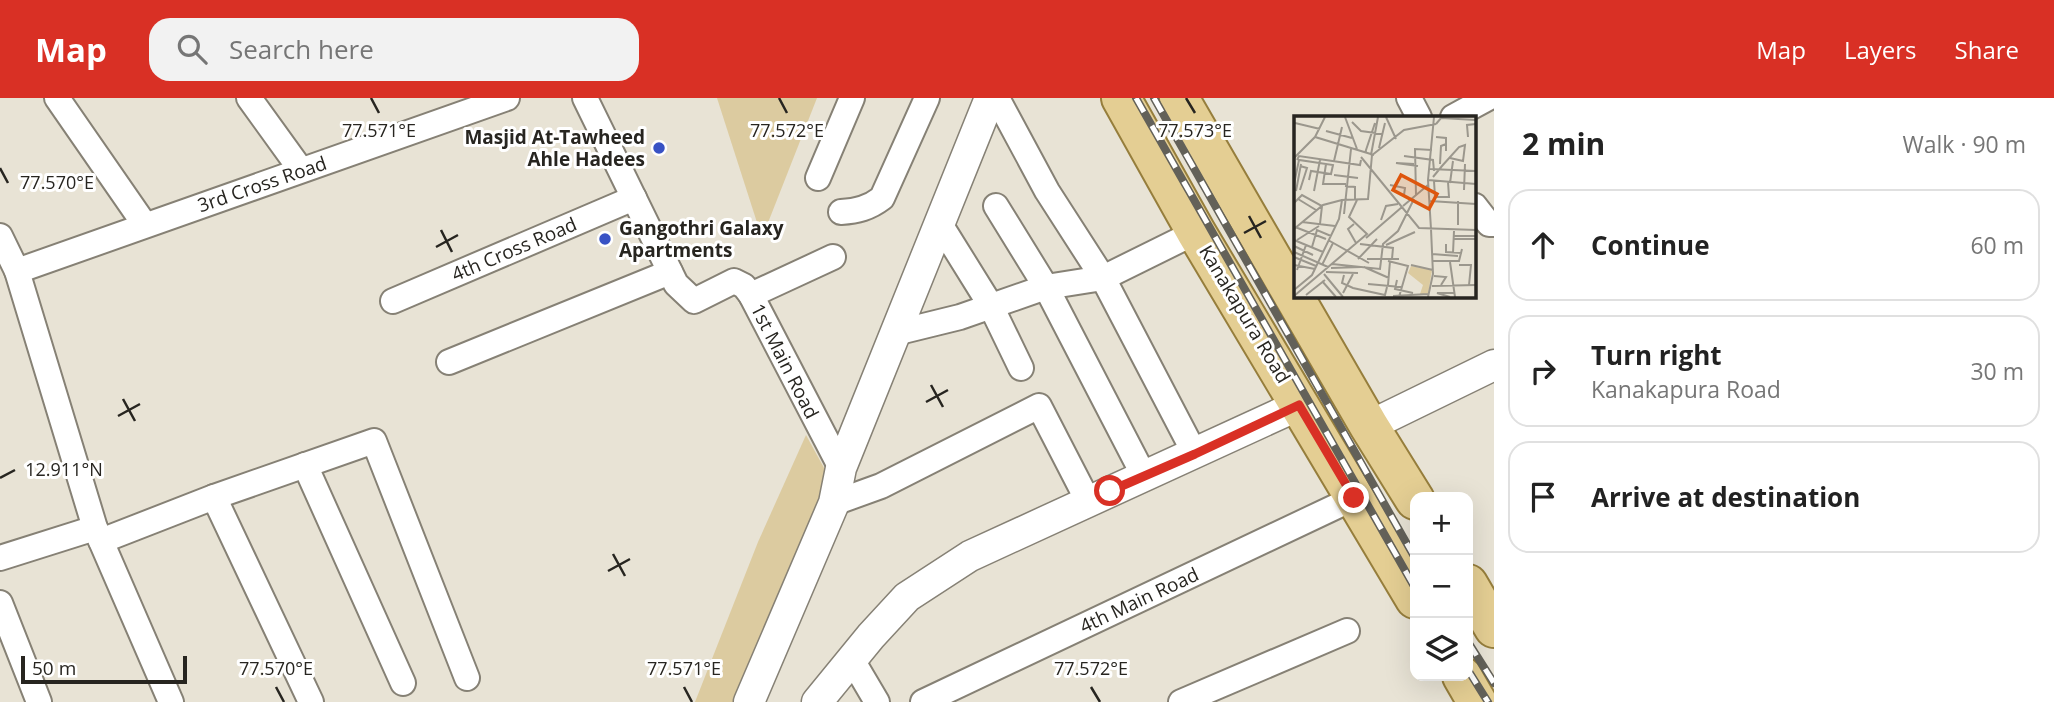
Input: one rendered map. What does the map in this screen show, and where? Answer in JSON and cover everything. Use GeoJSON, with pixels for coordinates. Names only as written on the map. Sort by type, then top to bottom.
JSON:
{"type":"FeatureCollection","features":[{"type":"Feature","properties":{"kind":"main road","name":"Kanakapura Road"},"geometry":{"type":"LineString","coordinates":[[1121,98],[1196,232],[1410,591]]}},
{"type":"Feature","properties":{"kind":"main road"},"geometry":{"type":"LineString","coordinates":[[1179,98],[1294,297]]}},
{"type":"Feature","properties":{"kind":"main road"},"geometry":{"type":"LineString","coordinates":[[1295,298],[1410,492]]}},
{"type":"Feature","properties":{"kind":"main road"},"geometry":{"type":"LineString","coordinates":[[1465,681],[1477,702]]}},
{"type":"Feature","properties":{"kind":"street"},"geometry":{"type":"LineString","coordinates":[[250,98],[301,170]]}},
{"type":"Feature","properties":{"kind":"street","name":"3rd Cross Road"},"geometry":{"type":"LineString","coordinates":[[17,271],[507,98]]}},
{"type":"Feature","properties":{"kind":"street","name":"1st Main Road"},"geometry":{"type":"LineString","coordinates":[[584,98],[676,284],[695,301],[734,281],[744,286],[841,468]]}},
{"type":"Feature","properties":{"kind":"street"},"geometry":{"type":"LineString","coordinates":[[818,178],[852,98]]}},
{"type":"Feature","properties":{"kind":"street"},"geometry":{"type":"LineString","coordinates":[[841,212],[871,206],[883,198],[927,98]]}},
{"type":"Feature","properties":{"kind":"street"},"geometry":{"type":"LineString","coordinates":[[749,702],[834,503],[841,468],[990,98]]}},
{"type":"Feature","properties":{"kind":"street"},"geometry":{"type":"LineString","coordinates":[[997,98],[1047,191],[1103,278],[1195,454]]}},
{"type":"Feature","properties":{"kind":"street"},"geometry":{"type":"LineString","coordinates":[[1409,98],[1418,116]]}},
{"type":"Feature","properties":{"kind":"street"},"geometry":{"type":"LineString","coordinates":[[1455,116],[1489,98]]}},
{"type":"Feature","properties":{"kind":"street"},"geometry":{"type":"LineString","coordinates":[[61,99],[145,225]]}},
{"type":"Feature","properties":{"kind":"street","name":"4th Cross Road"},"geometry":{"type":"LineString","coordinates":[[393,300],[634,198]]}},
{"type":"Feature","properties":{"kind":"street"},"geometry":{"type":"LineString","coordinates":[[996,206],[1046,287],[1144,476]]}},
{"type":"Feature","properties":{"kind":"street"},"geometry":{"type":"LineString","coordinates":[[940,224],[991,306],[1021,368]]}},
{"type":"Feature","properties":{"kind":"street"},"geometry":{"type":"LineString","coordinates":[[895,333],[960,317],[1046,287],[1103,278],[1196,232]]}},
{"type":"Feature","properties":{"kind":"street"},"geometry":{"type":"LineString","coordinates":[[0,236],[17,271],[98,534],[171,702]]}},
{"type":"Feature","properties":{"kind":"street"},"geometry":{"type":"LineString","coordinates":[[751,295],[833,257]]}},
{"type":"Feature","properties":{"kind":"street"},"geometry":{"type":"LineString","coordinates":[[449,362],[670,272]]}},
{"type":"Feature","properties":{"kind":"street"},"geometry":{"type":"LineString","coordinates":[[1369,426],[1494,365]]}},
{"type":"Feature","properties":{"kind":"street"},"geometry":{"type":"LineString","coordinates":[[817,702],[851,658],[907,597],[970,556],[1299,405]]}},
{"type":"Feature","properties":{"kind":"street"},"geometry":{"type":"LineString","coordinates":[[834,503],[881,486],[1040,406],[1088,501]]}},
{"type":"Feature","properties":{"kind":"street"},"geometry":{"type":"LineString","coordinates":[[0,558],[98,534],[374,441],[467,678]]}},
{"type":"Feature","properties":{"kind":"street"},"geometry":{"type":"LineString","coordinates":[[305,465],[403,683]]}},
{"type":"Feature","properties":{"kind":"street"},"geometry":{"type":"LineString","coordinates":[[214,497],[312,702]]}},
{"type":"Feature","properties":{"kind":"street","name":"4th Main Road"},"geometry":{"type":"LineString","coordinates":[[923,702],[1354,498]]}},
{"type":"Feature","properties":{"kind":"street"},"geometry":{"type":"LineString","coordinates":[[0,603],[39,702]]}},
{"type":"Feature","properties":{"kind":"street"},"geometry":{"type":"LineString","coordinates":[[1181,702],[1347,631]]}},
{"type":"Feature","properties":{"kind":"street"},"geometry":{"type":"LineString","coordinates":[[851,658],[877,702]]}},
{"type":"Feature","properties":{"kind":"shaded area"},"geometry":{"type":"Polygon","coordinates":[[[717,98],[817,98],[762,238],[717,98]]]}},
{"type":"Feature","properties":{"kind":"shaded area"},"geometry":{"type":"Polygon","coordinates":[[[806,435],[829,477],[741,702],[695,702],[758,542],[806,435]]]}},
{"type":"Feature","properties":{"kind":"railway"},"geometry":{"type":"LineString","coordinates":[[1136,98],[1410,579]]}},
{"type":"Feature","properties":{"kind":"railway"},"geometry":{"type":"LineString","coordinates":[[1154,98],[1413,555]]}},
{"type":"Feature","properties":{"kind":"railway"},"geometry":{"type":"LineString","coordinates":[[1473,650],[1494,683]]}},
{"type":"Feature","properties":{"kind":"railway"},"geometry":{"type":"LineString","coordinates":[[1473,678],[1488,702]]}},
{"type":"Feature","properties":{"kind":"place","name":"Masjid At-Tawheed Ahle Hadees"},"geometry":{"type":"Point","coordinates":[659,148]}},
{"type":"Feature","properties":{"kind":"place","name":"Gangothri Galaxy Apartments"},"geometry":{"type":"Point","coordinates":[605,239]}},
{"type":"Feature","properties":{"kind":"route"},"geometry":{"type":"LineString","coordinates":[[1110,491],[1299,405],[1354,498]]}}]}
